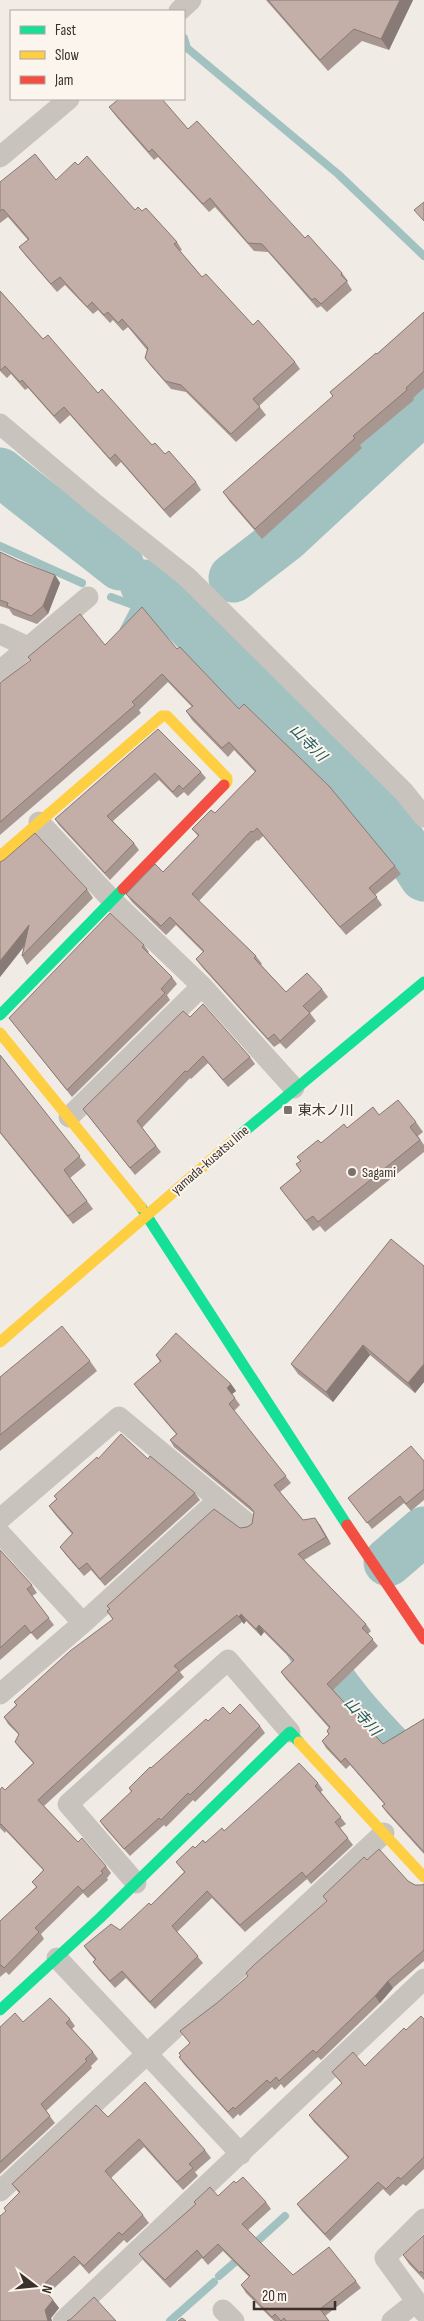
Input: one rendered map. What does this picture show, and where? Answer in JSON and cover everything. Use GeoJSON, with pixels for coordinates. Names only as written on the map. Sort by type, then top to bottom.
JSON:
{"type":"FeatureCollection","features":[{"type":"Feature","properties":{"kind":"street"},"geometry":{"type":"LineString","coordinates":[[180,10],[191,0]]}},
{"type":"Feature","properties":{"kind":"street"},"geometry":{"type":"LineString","coordinates":[[0,157],[68,100]]}},
{"type":"Feature","properties":{"kind":"street"},"geometry":{"type":"LineString","coordinates":[[0,424],[187,577],[404,792],[424,818]]}},
{"type":"Feature","properties":{"kind":"street"},"geometry":{"type":"LineString","coordinates":[[0,670],[88,597]]}},
{"type":"Feature","properties":{"kind":"street"},"geometry":{"type":"LineString","coordinates":[[0,634],[28,647]]}},
{"type":"Feature","properties":{"kind":"street"},"geometry":{"type":"LineString","coordinates":[[0,856],[162,716],[167,716],[227,778],[227,782],[0,1015]]}},
{"type":"Feature","properties":{"kind":"street"},"geometry":{"type":"LineString","coordinates":[[39,822],[112,900],[202,986],[294,1088]]}},
{"type":"Feature","properties":{"kind":"street","name":"yamada-kusatsu line"},"geometry":{"type":"LineString","coordinates":[[0,1342],[294,1088],[424,982]]}},
{"type":"Feature","properties":{"kind":"street"},"geometry":{"type":"LineString","coordinates":[[69,1117],[202,986]]}},
{"type":"Feature","properties":{"kind":"street"},"geometry":{"type":"LineString","coordinates":[[0,1033],[147,1215],[372,1563],[424,1639]]}},
{"type":"Feature","properties":{"kind":"street"},"geometry":{"type":"LineString","coordinates":[[0,1519],[119,1418],[247,1523]]}},
{"type":"Feature","properties":{"kind":"street"},"geometry":{"type":"LineString","coordinates":[[0,1694],[83,1623],[218,1500]]}},
{"type":"Feature","properties":{"kind":"street"},"geometry":{"type":"LineString","coordinates":[[0,1533],[83,1623]]}},
{"type":"Feature","properties":{"kind":"street"},"geometry":{"type":"LineString","coordinates":[[136,1883],[68,1804],[228,1660],[290,1732],[424,1877]]}},
{"type":"Feature","properties":{"kind":"street"},"geometry":{"type":"LineString","coordinates":[[0,2010],[136,1883],[290,1732]]}},
{"type":"Feature","properties":{"kind":"street"},"geometry":{"type":"LineString","coordinates":[[0,2191],[384,1834]]}},
{"type":"Feature","properties":{"kind":"street"},"geometry":{"type":"LineString","coordinates":[[57,1958],[241,2154]]}},
{"type":"Feature","properties":{"kind":"street"},"geometry":{"type":"LineString","coordinates":[[63,2321],[424,1979]]}},
{"type":"Feature","properties":{"kind":"street"},"geometry":{"type":"LineString","coordinates":[[392,2321],[420,2307],[385,2258],[424,2219]]}},
{"type":"Feature","properties":{"kind":"building"},"geometry":{"type":"Polygon","coordinates":[[[268,0],[400,0],[381,39],[354,29],[320,60],[268,0]]]}},
{"type":"Feature","properties":{"kind":"building"},"geometry":{"type":"Polygon","coordinates":[[[118,100],[163,100],[188,129],[197,121],[305,238],[308,235],[347,281],[321,304],[315,298],[312,300],[262,244],[248,243],[210,198],[203,204],[152,149],[149,152],[109,107],[118,100]]]}},
{"type":"Feature","properties":{"kind":"building"},"geometry":{"type":"Polygon","coordinates":[[[35,154],[56,180],[75,162],[78,165],[87,156],[135,210],[138,207],[142,211],[146,208],[177,242],[174,244],[202,277],[206,274],[253,325],[258,320],[295,362],[253,399],[260,407],[231,434],[181,385],[165,381],[145,358],[148,348],[122,319],[118,323],[108,312],[104,315],[92,302],[87,307],[60,277],[51,284],[19,247],[29,239],[3,209],[0,211],[0,182],[35,154]]]}},
{"type":"Feature","properties":{"kind":"building"},"geometry":{"type":"Polygon","coordinates":[[[424,202],[424,221],[414,210],[424,202]]]}},
{"type":"Feature","properties":{"kind":"building"},"geometry":{"type":"Polygon","coordinates":[[[0,291],[43,339],[48,335],[98,393],[102,389],[152,445],[155,443],[165,454],[169,451],[196,482],[164,510],[115,454],[110,459],[64,407],[54,416],[22,380],[20,382],[5,366],[1,370],[0,291]]]}},
{"type":"Feature","properties":{"kind":"building"},"geometry":{"type":"Polygon","coordinates":[[[424,312],[424,371],[406,388],[407,390],[353,436],[355,438],[255,529],[223,492],[333,396],[330,392],[377,354],[424,312]]]}},
{"type":"Feature","properties":{"kind":"building"},"geometry":{"type":"Polygon","coordinates":[[[0,552],[55,575],[43,606],[31,616],[7,606],[8,603],[0,600],[0,552]]]}},
{"type":"Feature","properties":{"kind":"building"},"geometry":{"type":"Polygon","coordinates":[[[142,607],[177,649],[180,647],[239,709],[244,704],[329,786],[395,866],[369,888],[377,897],[340,927],[257,828],[253,832],[251,831],[192,894],[256,956],[254,958],[286,992],[307,973],[322,989],[303,1006],[310,1013],[280,1041],[274,1034],[268,1039],[196,959],[204,951],[170,917],[161,926],[126,894],[155,864],[163,872],[199,835],[192,829],[211,810],[215,813],[256,771],[229,742],[222,748],[186,711],[193,706],[162,674],[132,702],[135,705],[0,822],[0,683],[31,660],[28,657],[80,614],[105,645],[142,607]]]}},
{"type":"Feature","properties":{"kind":"building"},"geometry":{"type":"Polygon","coordinates":[[[158,729],[201,772],[183,789],[179,785],[173,792],[155,773],[107,816],[134,843],[105,873],[55,819],[158,729]]]}},
{"type":"Feature","properties":{"kind":"building"},"geometry":{"type":"Polygon","coordinates":[[[35,833],[87,889],[22,956],[29,925],[0,961],[0,862],[35,833]]]}},
{"type":"Feature","properties":{"kind":"building"},"geometry":{"type":"Polygon","coordinates":[[[110,913],[144,945],[142,947],[172,977],[161,989],[165,993],[67,1090],[9,1018],[110,913]]]}},
{"type":"Feature","properties":{"kind":"building"},"geometry":{"type":"Polygon","coordinates":[[[203,1004],[250,1057],[223,1080],[203,1056],[187,1072],[185,1071],[137,1121],[156,1146],[130,1168],[83,1109],[183,1011],[190,1017],[203,1004]]]}},
{"type":"Feature","properties":{"kind":"building"},"geometry":{"type":"Polygon","coordinates":[[[0,1055],[80,1156],[64,1170],[87,1201],[68,1216],[0,1132],[0,1055]]]}},
{"type":"Feature","properties":{"kind":"building","name":"Sagami"},"geometry":{"type":"Polygon","coordinates":[[[398,1100],[416,1122],[410,1127],[420,1140],[318,1222],[313,1216],[306,1221],[280,1188],[301,1171],[296,1164],[301,1161],[297,1157],[318,1140],[321,1143],[344,1124],[347,1128],[373,1107],[379,1115],[398,1100]]]}},
{"type":"Feature","properties":{"kind":"building"},"geometry":{"type":"Polygon","coordinates":[[[391,1239],[424,1266],[424,1364],[408,1383],[363,1345],[326,1392],[291,1364],[391,1239]]]}},
{"type":"Feature","properties":{"kind":"building"},"geometry":{"type":"Polygon","coordinates":[[[62,1326],[90,1361],[0,1435],[0,1377],[62,1326]]]}},
{"type":"Feature","properties":{"kind":"building"},"geometry":{"type":"Polygon","coordinates":[[[176,1333],[231,1384],[227,1388],[235,1398],[229,1404],[286,1476],[274,1485],[303,1520],[315,1518],[326,1537],[298,1554],[366,1624],[362,1628],[373,1639],[327,1684],[383,1744],[424,1719],[424,1852],[382,1806],[385,1804],[345,1758],[341,1762],[322,1741],[329,1734],[327,1731],[330,1727],[281,1672],[294,1660],[259,1625],[256,1629],[241,1614],[239,1617],[237,1615],[174,1666],[179,1670],[38,1800],[78,1842],[82,1838],[106,1866],[101,1871],[103,1873],[83,1891],[78,1886],[35,1928],[39,1932],[4,1968],[0,1966],[0,1921],[37,1887],[32,1882],[44,1870],[0,1825],[0,1790],[2,1787],[5,1790],[34,1763],[15,1742],[19,1734],[4,1717],[17,1705],[14,1702],[70,1651],[113,1619],[107,1611],[110,1609],[107,1606],[214,1509],[240,1528],[252,1524],[254,1512],[250,1507],[170,1440],[177,1434],[134,1384],[161,1361],[156,1355],[176,1333]]]}},
{"type":"Feature","properties":{"kind":"building"},"geometry":{"type":"Polygon","coordinates":[[[121,1434],[148,1459],[150,1456],[195,1493],[100,1579],[87,1563],[79,1569],[60,1547],[73,1533],[49,1506],[57,1499],[54,1496],[97,1457],[98,1459],[121,1434]]]}},
{"type":"Feature","properties":{"kind":"building"},"geometry":{"type":"Polygon","coordinates":[[[411,1446],[424,1461],[424,1489],[406,1504],[400,1496],[367,1523],[348,1498],[411,1446]]]}},
{"type":"Feature","properties":{"kind":"building"},"geometry":{"type":"Polygon","coordinates":[[[0,1550],[32,1585],[27,1589],[49,1618],[31,1633],[25,1625],[0,1648],[0,1550]]]}},
{"type":"Feature","properties":{"kind":"building"},"geometry":{"type":"Polygon","coordinates":[[[240,1704],[260,1726],[190,1795],[188,1793],[161,1820],[159,1818],[124,1849],[100,1821],[132,1791],[129,1788],[150,1767],[206,1719],[208,1721],[223,1707],[230,1714],[240,1704]]]}},
{"type":"Feature","properties":{"kind":"building"},"geometry":{"type":"Polygon","coordinates":[[[299,1763],[318,1783],[315,1786],[341,1817],[335,1822],[348,1838],[306,1877],[302,1872],[240,1925],[207,1891],[172,1926],[198,1956],[150,2002],[122,1971],[110,1981],[93,1962],[96,1959],[84,1946],[111,1924],[120,1930],[149,1903],[151,1905],[185,1872],[176,1862],[193,1846],[195,1848],[203,1840],[205,1843],[222,1828],[224,1831],[299,1763]]]}},
{"type":"Feature","properties":{"kind":"building"},"geometry":{"type":"Polygon","coordinates":[[[379,1849],[408,1881],[415,1885],[424,1884],[424,1950],[388,1981],[316,2053],[313,2050],[279,2081],[276,2077],[270,2083],[267,2080],[235,2109],[233,2107],[228,2112],[179,2057],[181,2056],[179,2053],[190,2043],[180,2031],[248,1976],[246,1973],[255,1964],[327,1901],[323,1896],[364,1857],[367,1860],[379,1849]]]}},
{"type":"Feature","properties":{"kind":"building"},"geometry":{"type":"Polygon","coordinates":[[[50,1998],[70,2019],[66,2023],[93,2052],[85,2059],[87,2061],[41,2104],[50,2116],[0,2162],[0,2027],[15,2013],[23,2022],[50,1998]]]}},
{"type":"Feature","properties":{"kind":"building"},"geometry":{"type":"Polygon","coordinates":[[[421,2016],[424,2019],[424,2157],[401,2179],[398,2177],[386,2189],[378,2182],[325,2234],[297,2204],[349,2157],[309,2115],[342,2083],[332,2072],[353,2052],[365,2066],[404,2028],[406,2030],[421,2016]]]}},
{"type":"Feature","properties":{"kind":"building"},"geometry":{"type":"Polygon","coordinates":[[[145,2082],[205,2150],[189,2164],[193,2168],[177,2182],[139,2139],[105,2171],[143,2215],[122,2235],[119,2232],[84,2266],[74,2256],[41,2287],[53,2300],[45,2310],[48,2321],[0,2321],[0,2216],[6,2211],[4,2208],[20,2192],[12,2184],[96,2105],[108,2117],[145,2082]]]}},
{"type":"Feature","properties":{"kind":"building"},"geometry":{"type":"Polygon","coordinates":[[[243,2177],[266,2202],[242,2224],[293,2275],[329,2247],[356,2281],[320,2309],[329,2321],[286,2321],[284,2318],[281,2321],[275,2314],[272,2317],[241,2285],[250,2276],[218,2244],[203,2258],[197,2250],[165,2280],[139,2254],[196,2204],[194,2202],[210,2187],[218,2196],[234,2181],[236,2183],[243,2177]]]}},
{"type":"Feature","properties":{"kind":"building"},"geometry":{"type":"Polygon","coordinates":[[[424,2235],[424,2274],[421,2271],[420,2273],[403,2255],[424,2235]]]}},
{"type":"Feature","properties":{"kind":"building"},"geometry":{"type":"Polygon","coordinates":[[[94,2297],[116,2321],[67,2321],[71,2319],[94,2297]]]}},
{"type":"Feature","properties":{"kind":"waterway"},"geometry":{"type":"LineString","coordinates":[[185,41],[187,48],[338,174],[424,256]]}},
{"type":"Feature","properties":{"kind":"waterway","name":"山寺川"},"geometry":{"type":"LineString","coordinates":[[233,578],[286,537],[424,409]]}},
{"type":"Feature","properties":{"kind":"waterway"},"geometry":{"type":"LineString","coordinates":[[0,472],[120,566]]}},
{"type":"Feature","properties":{"kind":"waterway"},"geometry":{"type":"LineString","coordinates":[[0,546],[82,583]]}},
{"type":"Feature","properties":{"kind":"waterway","name":"山寺川"},"geometry":{"type":"LineString","coordinates":[[144,584],[182,617],[392,827],[424,877]]}},
{"type":"Feature","properties":{"kind":"waterway"},"geometry":{"type":"LineString","coordinates":[[124,629],[136,606],[150,589]]}},
{"type":"Feature","properties":{"kind":"waterway"},"geometry":{"type":"LineString","coordinates":[[111,597],[136,606]]}},
{"type":"Feature","properties":{"kind":"waterway","name":"山寺川"},"geometry":{"type":"LineString","coordinates":[[388,1562],[424,1531]]}},
{"type":"Feature","properties":{"kind":"waterway","name":"山寺川"},"geometry":{"type":"LineString","coordinates":[[309,1644],[320,1664],[346,1701],[424,1785]]}},
{"type":"Feature","properties":{"kind":"waterway"},"geometry":{"type":"LineString","coordinates":[[252,2246],[285,2216]]}},
{"type":"Feature","properties":{"kind":"waterway"},"geometry":{"type":"LineString","coordinates":[[219,2276],[242,2256]]}},
{"type":"Feature","properties":{"kind":"waterway"},"geometry":{"type":"LineString","coordinates":[[170,2321],[214,2282]]}},
{"type":"Feature","properties":{"kind":"traffic: fast"},"geometry":{"type":"LineString","coordinates":[[0,1015],[123,889]]}},
{"type":"Feature","properties":{"kind":"traffic: fast"},"geometry":{"type":"LineString","coordinates":[[234,1140],[424,982]]}},
{"type":"Feature","properties":{"kind":"traffic: fast"},"geometry":{"type":"LineString","coordinates":[[141,1207],[347,1525]]}},
{"type":"Feature","properties":{"kind":"traffic: fast"},"geometry":{"type":"LineString","coordinates":[[0,2010],[100,1918],[290,1732],[299,1742]]}},
{"type":"Feature","properties":{"kind":"traffic: slow"},"geometry":{"type":"LineString","coordinates":[[0,856],[162,716],[167,716],[227,778],[227,782],[224,785]]}},
{"type":"Feature","properties":{"kind":"traffic: slow"},"geometry":{"type":"LineString","coordinates":[[0,1033],[141,1207]]}},
{"type":"Feature","properties":{"kind":"traffic: slow"},"geometry":{"type":"LineString","coordinates":[[0,1342],[234,1140]]}},
{"type":"Feature","properties":{"kind":"traffic: slow"},"geometry":{"type":"LineString","coordinates":[[299,1742],[424,1877]]}},
{"type":"Feature","properties":{"kind":"traffic: jam"},"geometry":{"type":"LineString","coordinates":[[123,889],[224,785]]}},
{"type":"Feature","properties":{"kind":"traffic: jam"},"geometry":{"type":"LineString","coordinates":[[347,1525],[424,1639]]}},
{"type":"Feature","properties":{"kind":"place","name":"東木ノ川"},"geometry":{"type":"Point","coordinates":[288,1110]}},
{"type":"Feature","properties":{"kind":"place","name":"Sagami"},"geometry":{"type":"Point","coordinates":[352,1172]}}]}
